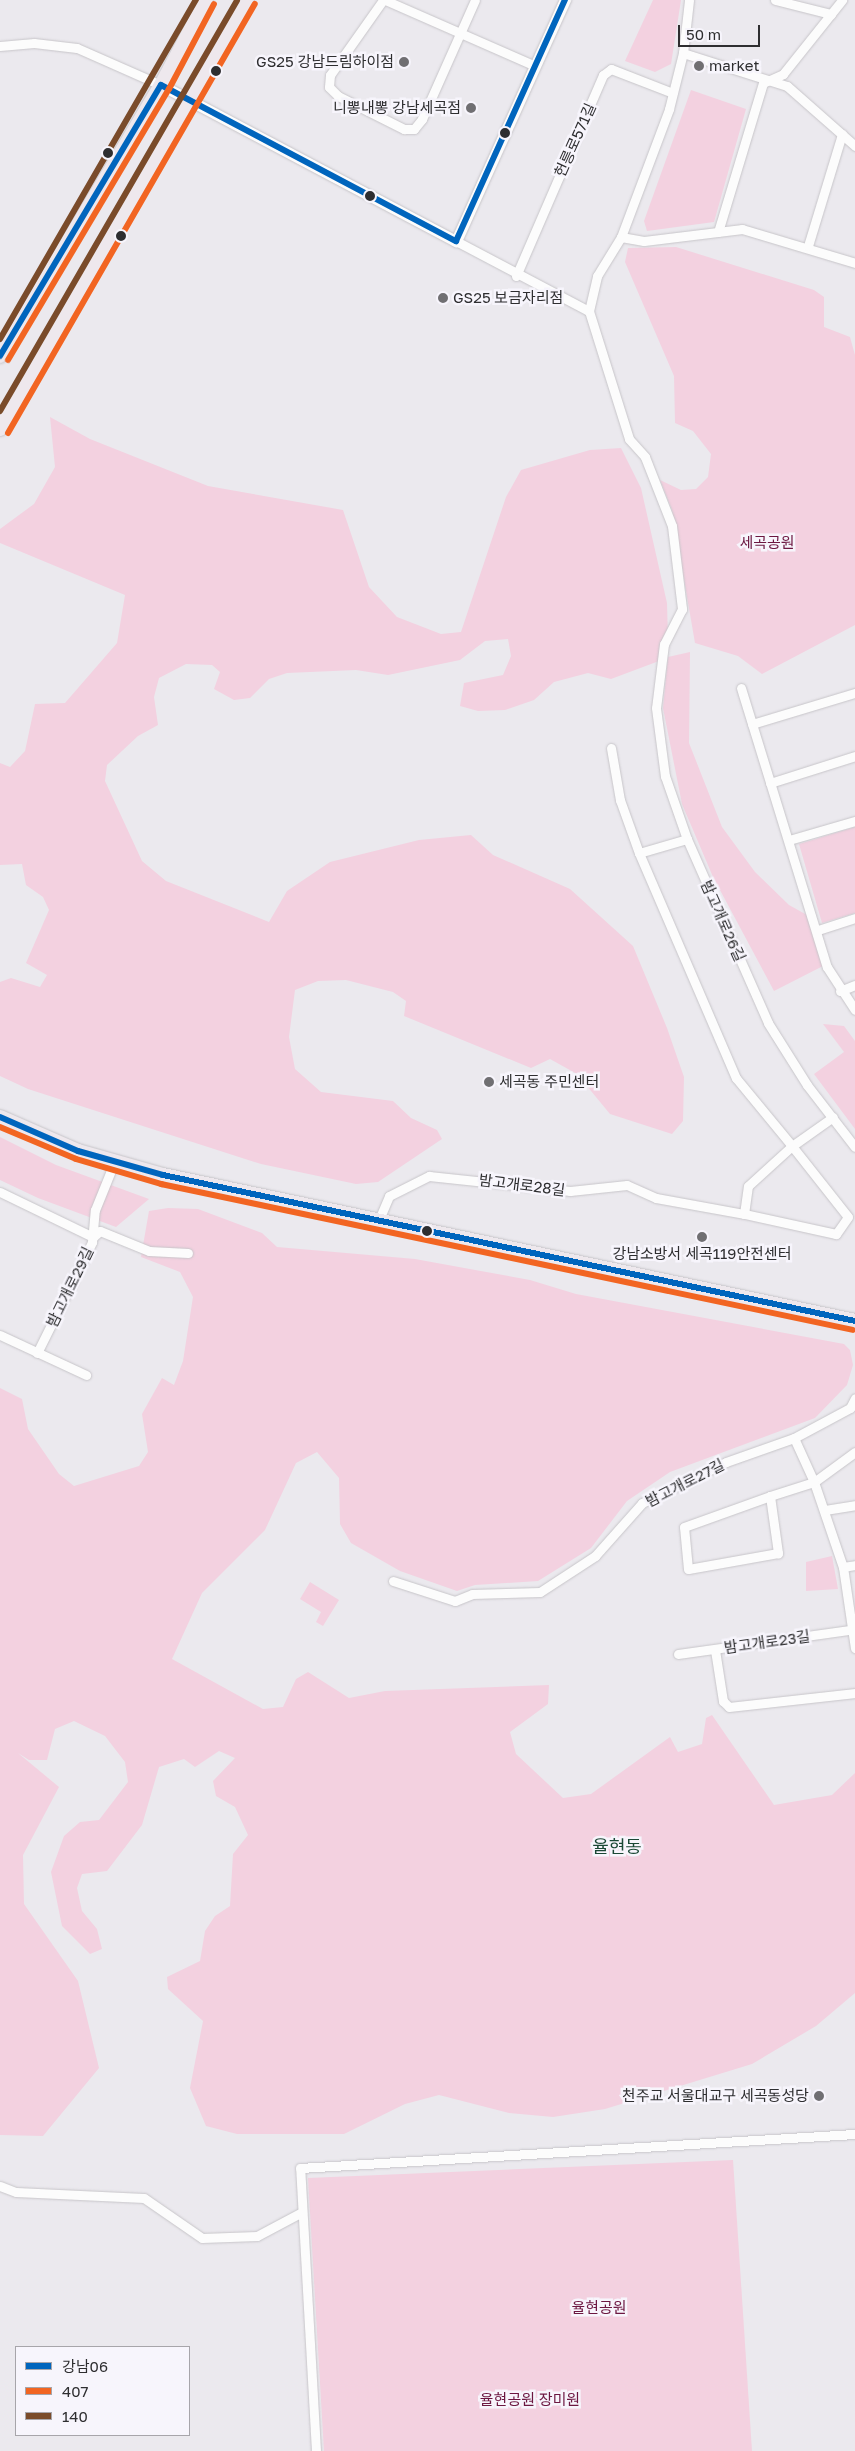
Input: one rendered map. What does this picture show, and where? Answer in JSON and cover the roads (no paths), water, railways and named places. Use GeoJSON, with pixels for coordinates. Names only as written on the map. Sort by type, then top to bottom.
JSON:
{"type":"FeatureCollection","features":[{"type":"Feature","properties":{"kind":"main road"},"geometry":{"type":"LineString","coordinates":[[1,353],[161,85],[206,0]]}},
{"type":"Feature","properties":{"kind":"main road"},"geometry":{"type":"LineString","coordinates":[[0,429],[193,102],[244,6]]}},
{"type":"Feature","properties":{"kind":"main road"},"geometry":{"type":"LineString","coordinates":[[0,1117],[114,1163],[378,1222],[855,1321]]}},
{"type":"Feature","properties":{"kind":"street"},"geometry":{"type":"LineString","coordinates":[[475,0],[460,33],[422,119],[414,129],[404,129],[338,96],[329,87],[330,76],[384,0],[460,33],[535,66]]}},
{"type":"Feature","properties":{"kind":"street"},"geometry":{"type":"LineString","coordinates":[[456,241],[565,0]]}},
{"type":"Feature","properties":{"kind":"street"},"geometry":{"type":"LineString","coordinates":[[0,46],[34,43],[77,48],[161,85],[456,241],[516,276],[589,311],[597,276],[621,237],[673,93],[683,53],[689,0]]}},
{"type":"Feature","properties":{"kind":"street"},"geometry":{"type":"LineString","coordinates":[[775,0],[831,14]]}},
{"type":"Feature","properties":{"kind":"street"},"geometry":{"type":"LineString","coordinates":[[718,232],[762,83],[783,74],[842,0]]}},
{"type":"Feature","properties":{"kind":"street"},"geometry":{"type":"LineString","coordinates":[[683,53],[773,78],[855,146]]}},
{"type":"Feature","properties":{"kind":"street","name":"헌릉로571길"},"geometry":{"type":"LineString","coordinates":[[516,276],[603,75],[611,68],[673,93]]}},
{"type":"Feature","properties":{"kind":"street"},"geometry":{"type":"LineString","coordinates":[[808,246],[842,134]]}},
{"type":"Feature","properties":{"kind":"street"},"geometry":{"type":"LineString","coordinates":[[621,237],[644,241],[742,229],[808,246],[855,262]]}},
{"type":"Feature","properties":{"kind":"street","name":"밤고개로26길"},"geometry":{"type":"LineString","coordinates":[[589,311],[629,439],[645,457],[663,498],[676,553],[682,609],[664,644],[656,708],[665,776],[687,839],[768,1023],[855,1147]]}},
{"type":"Feature","properties":{"kind":"street"},"geometry":{"type":"LineString","coordinates":[[741,688],[818,930],[840,990],[855,1010]]}},
{"type":"Feature","properties":{"kind":"street"},"geometry":{"type":"LineString","coordinates":[[752,724],[855,693]]}},
{"type":"Feature","properties":{"kind":"street"},"geometry":{"type":"LineString","coordinates":[[611,748],[620,800],[639,853],[736,1078],[792,1146],[848,1217],[836,1234],[744,1214],[748,1186],[792,1146],[833,1117]]}},
{"type":"Feature","properties":{"kind":"street"},"geometry":{"type":"LineString","coordinates":[[770,783],[855,756]]}},
{"type":"Feature","properties":{"kind":"street"},"geometry":{"type":"LineString","coordinates":[[789,840],[855,821]]}},
{"type":"Feature","properties":{"kind":"street"},"geometry":{"type":"LineString","coordinates":[[639,853],[687,839]]}},
{"type":"Feature","properties":{"kind":"street"},"geometry":{"type":"LineString","coordinates":[[818,930],[855,918]]}},
{"type":"Feature","properties":{"kind":"street"},"geometry":{"type":"LineString","coordinates":[[840,990],[855,985]]}},
{"type":"Feature","properties":{"kind":"street","name":"밤고개로29길"},"geometry":{"type":"LineString","coordinates":[[37,1353],[93,1237],[96,1210],[114,1163]]}},
{"type":"Feature","properties":{"kind":"street","name":"밤고개로28길"},"geometry":{"type":"LineString","coordinates":[[378,1222],[389,1196],[429,1176],[570,1191],[628,1185],[656,1198],[744,1214]]}},
{"type":"Feature","properties":{"kind":"street"},"geometry":{"type":"LineString","coordinates":[[0,1192],[93,1237],[100,1231],[149,1251],[188,1253]]}},
{"type":"Feature","properties":{"kind":"street"},"geometry":{"type":"LineString","coordinates":[[0,1335],[86,1375]]}},
{"type":"Feature","properties":{"kind":"street","name":"밤고개로27길"},"geometry":{"type":"LineString","coordinates":[[393,1581],[455,1600],[472,1594],[540,1592],[595,1556],[642,1503],[726,1462],[794,1438],[850,1408],[855,1398]]}},
{"type":"Feature","properties":{"kind":"street"},"geometry":{"type":"LineString","coordinates":[[794,1438],[825,1510],[843,1567],[854,1630],[855,1648]]}},
{"type":"Feature","properties":{"kind":"street"},"geometry":{"type":"LineString","coordinates":[[770,1496],[778,1553],[688,1569],[684,1527],[770,1496],[814,1482],[855,1452]]}},
{"type":"Feature","properties":{"kind":"street"},"geometry":{"type":"LineString","coordinates":[[825,1510],[855,1505]]}},
{"type":"Feature","properties":{"kind":"street"},"geometry":{"type":"LineString","coordinates":[[843,1567],[855,1565]]}},
{"type":"Feature","properties":{"kind":"street","name":"밤고개로23길"},"geometry":{"type":"LineString","coordinates":[[678,1654],[854,1630]]}},
{"type":"Feature","properties":{"kind":"street"},"geometry":{"type":"LineString","coordinates":[[715,1650],[722,1701],[736,1709],[855,1693]]}},
{"type":"Feature","properties":{"kind":"street"},"geometry":{"type":"LineString","coordinates":[[316,2451],[300,2213],[300,2168],[855,2134]]}},
{"type":"Feature","properties":{"kind":"street"},"geometry":{"type":"LineString","coordinates":[[0,2186],[16,2192],[144,2198],[202,2238],[257,2236],[300,2213]]}},
{"type":"Feature","properties":{"kind":"place","name":"GS25 강남드림하이점"},"geometry":{"type":"Point","coordinates":[404,62]}},
{"type":"Feature","properties":{"kind":"place","name":"market"},"geometry":{"type":"Point","coordinates":[699,66]}},
{"type":"Feature","properties":{"kind":"place","name":"니뽕내뽕 강남세곡점"},"geometry":{"type":"Point","coordinates":[471,108]}},
{"type":"Feature","properties":{"kind":"place","name":"GS25 보금자리점"},"geometry":{"type":"Point","coordinates":[443,298]}},
{"type":"Feature","properties":{"kind":"place","name":"세곡동 주민센터"},"geometry":{"type":"Point","coordinates":[489,1082]}},
{"type":"Feature","properties":{"kind":"place","name":"강남소방서 세곡119안전센터"},"geometry":{"type":"Point","coordinates":[702,1237]}},
{"type":"Feature","properties":{"kind":"place","name":"천주교 서울대교구 세곡동성당"},"geometry":{"type":"Point","coordinates":[819,2096]}},
{"type":"Feature","properties":{"kind":"district","name":"율현동"},"geometry":{"type":"Point","coordinates":[617,1846]}},
{"type":"Feature","properties":{"kind":"park label","name":"세곡공원"},"geometry":{"type":"Point","coordinates":[767,543]}},
{"type":"Feature","properties":{"kind":"park label","name":"율현공원"},"geometry":{"type":"Point","coordinates":[599,2308]}},
{"type":"Feature","properties":{"kind":"park label","name":"율현공원 장미원"},"geometry":{"type":"Point","coordinates":[530,2400]}}]}
